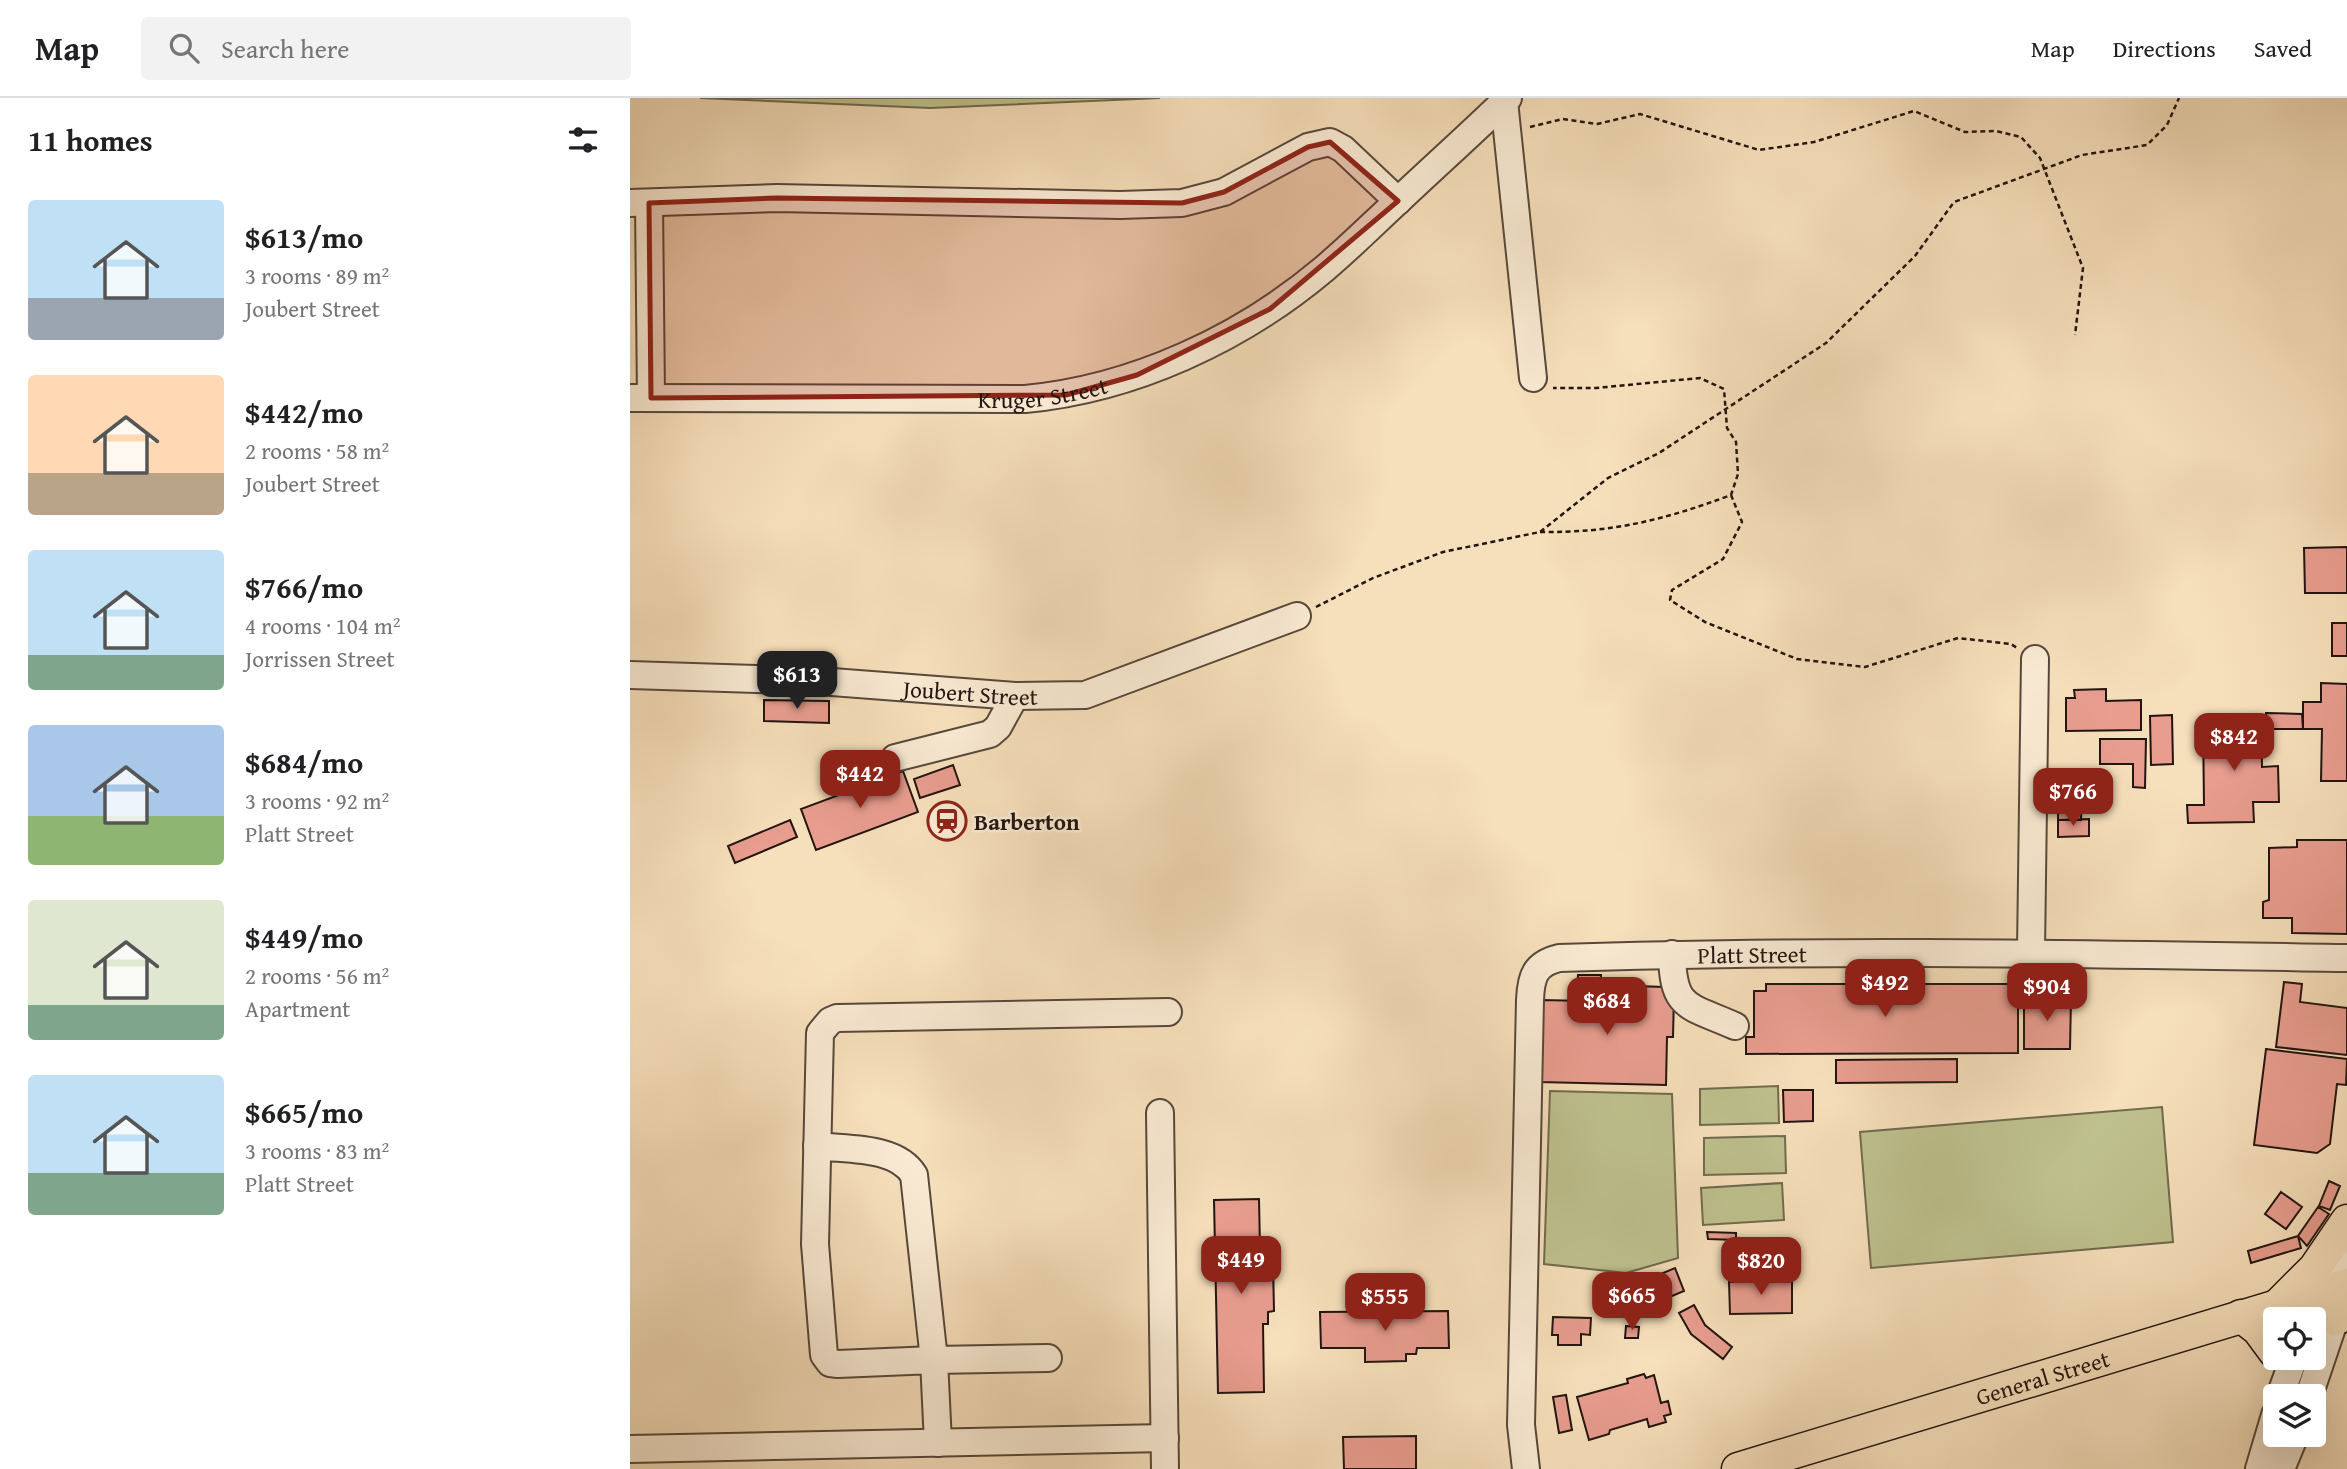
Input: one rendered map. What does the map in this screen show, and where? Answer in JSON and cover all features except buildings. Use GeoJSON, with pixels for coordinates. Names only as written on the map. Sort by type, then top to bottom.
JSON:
{"type":"FeatureCollection","features":[{"type":"Feature","properties":{"kind":"main road"},"geometry":{"type":"LineString","coordinates":[[2276,1306],[2315,1268],[2347,1222]]}},
{"type":"Feature","properties":{"kind":"main road","name":"General Street"},"geometry":{"type":"LineString","coordinates":[[1738,1469],[2276,1306],[2336,1305]]}},
{"type":"Feature","properties":{"kind":"main road"},"geometry":{"type":"LineString","coordinates":[[2241,1316],[2263,1335]]}},
{"type":"Feature","properties":{"kind":"street"},"geometry":{"type":"LineString","coordinates":[[1506,100],[1533,378]]}},
{"type":"Feature","properties":{"kind":"street","name":"Kruger Street"},"geometry":{"type":"LineString","coordinates":[[640,398],[1025,399],[1066,395],[1103,386],[1192,352],[1270,309],[1322,271],[1506,100]]}},
{"type":"Feature","properties":{"kind":"street"},"geometry":{"type":"LineString","coordinates":[[640,398],[640,203],[776,198],[1085,204],[1182,203],[1224,192],[1308,147],[1330,142],[1343,149],[1398,201]]}},
{"type":"Feature","properties":{"kind":"street","name":"Joubert Street"},"geometry":{"type":"LineString","coordinates":[[630,675],[819,681],[1051,697],[1097,692],[1297,616]]}},
{"type":"Feature","properties":{"kind":"street"},"geometry":{"type":"LineString","coordinates":[[2031,951],[2035,659]]}},
{"type":"Feature","properties":{"kind":"street"},"geometry":{"type":"LineString","coordinates":[[895,758],[990,734],[998,727],[1015,696]]}},
{"type":"Feature","properties":{"kind":"street","name":"Platt Street"},"geometry":{"type":"LineString","coordinates":[[1526,1469],[1521,1425],[1531,983],[1543,962],[1559,958],[1671,954],[2031,951],[2347,958]]}},
{"type":"Feature","properties":{"kind":"street"},"geometry":{"type":"LineString","coordinates":[[1671,954],[1672,983],[1682,1001],[1735,1026]]}},
{"type":"Feature","properties":{"kind":"street"},"geometry":{"type":"LineString","coordinates":[[1048,1358],[838,1364],[825,1360],[817,1293],[820,1032],[830,1021],[1168,1012]]}},
{"type":"Feature","properties":{"kind":"street"},"geometry":{"type":"LineString","coordinates":[[1160,1113],[1165,1469]]}},
{"type":"Feature","properties":{"kind":"street"},"geometry":{"type":"LineString","coordinates":[[817,1146],[888,1155],[907,1164],[914,1175],[934,1360],[938,1443]]}},
{"type":"Feature","properties":{"kind":"street"},"geometry":{"type":"LineString","coordinates":[[2313,1384],[2336,1305],[2347,1238]]}},
{"type":"Feature","properties":{"kind":"street"},"geometry":{"type":"LineString","coordinates":[[630,1449],[794,1457],[938,1443],[1165,1438]]}},
{"type":"Feature","properties":{"kind":"street"},"geometry":{"type":"LineString","coordinates":[[2259,1469],[2266,1447]]}},
{"type":"Feature","properties":{"kind":"street"},"geometry":{"type":"LineString","coordinates":[[2281,1469],[2290,1447]]}},
{"type":"Feature","properties":{"kind":"path"},"geometry":{"type":"LineString","coordinates":[[1540,532],[1608,478],[1659,453],[1826,343],[1915,256],[1954,202],[2081,155],[2147,145],[2167,125],[2179,98]]}},
{"type":"Feature","properties":{"kind":"path"},"geometry":{"type":"LineString","coordinates":[[1510,132],[1563,119],[1597,124],[1640,114],[1759,150],[1814,142],[1914,111],[1965,132],[1996,131],[2021,137],[2040,158],[2083,268],[2074,335]]}},
{"type":"Feature","properties":{"kind":"path"},"geometry":{"type":"LineString","coordinates":[[1533,378],[1544,387],[1565,389],[1700,379],[1724,389],[1727,428],[1737,442],[1738,474],[1731,495],[1742,522],[1723,559],[1672,590],[1670,600],[1705,622],[1797,659],[1865,667],[1958,638],[2011,644],[2035,659]]}},
{"type":"Feature","properties":{"kind":"path"},"geometry":{"type":"LineString","coordinates":[[1297,616],[1373,578],[1443,552],[1540,532],[1589,533],[1637,524],[1677,514],[1731,495]]}},
{"type":"Feature","properties":{"kind":"highlighted area"},"geometry":{"type":"Polygon","coordinates":[[[1330,142],[1398,201],[1270,309],[1137,375],[1066,395],[651,398],[649,203],[777,198],[1182,203],[1224,192],[1308,147],[1330,142]]]}},
{"type":"Feature","properties":{"kind":"green space"},"geometry":{"type":"Polygon","coordinates":[[[700,98],[1160,98],[930,108],[700,98]]]}},
{"type":"Feature","properties":{"kind":"green space"},"geometry":{"type":"Polygon","coordinates":[[[1778,1086],[1779,1123],[1700,1125],[1700,1089],[1778,1086]]]}},
{"type":"Feature","properties":{"kind":"green space"},"geometry":{"type":"Polygon","coordinates":[[[1550,1091],[1672,1094],[1678,1258],[1626,1273],[1544,1264],[1550,1091]]]}},
{"type":"Feature","properties":{"kind":"green space"},"geometry":{"type":"Polygon","coordinates":[[[2162,1107],[2173,1242],[1871,1268],[1860,1132],[2162,1107]]]}},
{"type":"Feature","properties":{"kind":"green space"},"geometry":{"type":"Polygon","coordinates":[[[1785,1136],[1786,1173],[1704,1175],[1704,1138],[1785,1136]]]}},
{"type":"Feature","properties":{"kind":"green space"},"geometry":{"type":"Polygon","coordinates":[[[1782,1183],[1784,1220],[1703,1225],[1701,1188],[1782,1183]]]}},
{"type":"Feature","properties":{"kind":"place","name":"Barberton"},"geometry":{"type":"Point","coordinates":[947,821]}}]}
